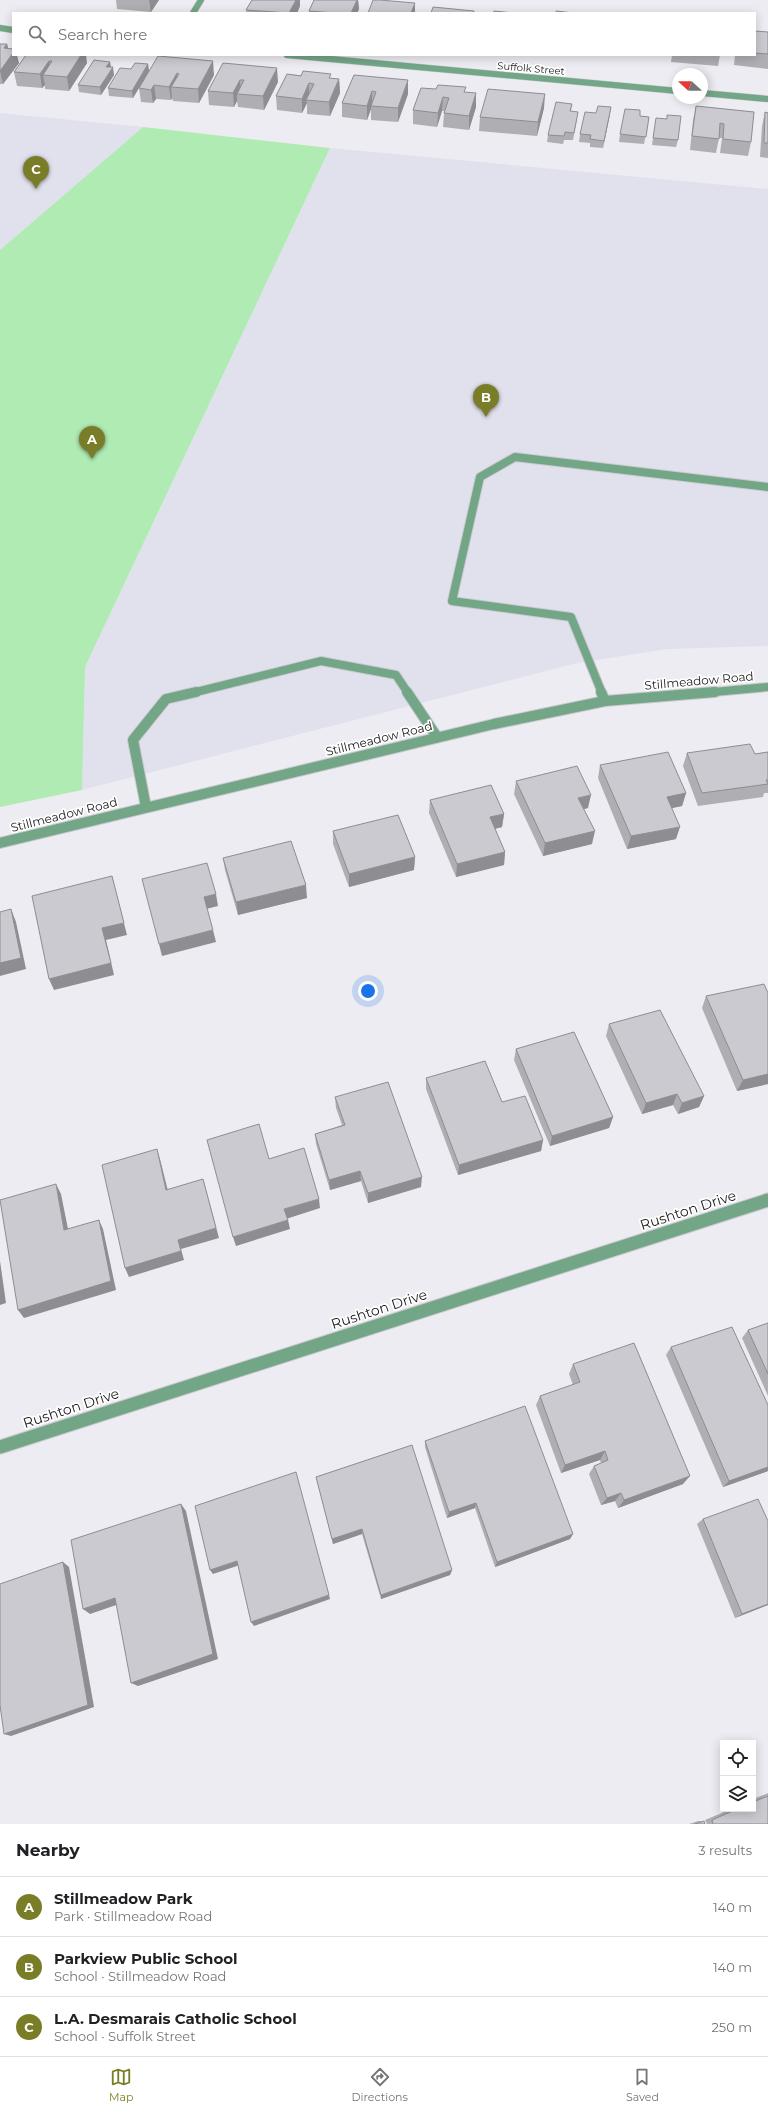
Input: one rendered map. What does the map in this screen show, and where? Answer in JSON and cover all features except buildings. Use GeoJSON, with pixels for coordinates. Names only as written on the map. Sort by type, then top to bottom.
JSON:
{"type":"FeatureCollection","features":[{"type":"Feature","properties":{"kind":"street"},"geometry":{"type":"LineString","coordinates":[[194,12],[201,0]]}},
{"type":"Feature","properties":{"kind":"street"},"geometry":{"type":"LineString","coordinates":[[0,28],[12,30]]}},
{"type":"Feature","properties":{"kind":"street","name":"Suffolk Street"},"geometry":{"type":"LineString","coordinates":[[298,56],[672,90]]}},
{"type":"Feature","properties":{"kind":"street"},"geometry":{"type":"LineString","coordinates":[[708,94],[768,99]]}},
{"type":"Feature","properties":{"kind":"street"},"geometry":{"type":"LineString","coordinates":[[605,701],[571,617],[452,602],[480,477],[515,457],[768,487]]}},
{"type":"Feature","properties":{"kind":"street"},"geometry":{"type":"LineString","coordinates":[[146,807],[133,740],[166,699],[321,661],[396,675],[437,737]]}},
{"type":"Feature","properties":{"kind":"street","name":"Stillmeadow Road"},"geometry":{"type":"LineString","coordinates":[[0,842],[437,737],[605,701],[768,687]]}},
{"type":"Feature","properties":{"kind":"street","name":"Rushton Drive"},"geometry":{"type":"LineString","coordinates":[[0,1447],[768,1200]]}},
{"type":"Feature","properties":{"kind":"shaded area"},"geometry":{"type":"Polygon","coordinates":[[[0,113],[143,127],[0,250],[0,113]]]}},
{"type":"Feature","properties":{"kind":"shaded area"},"geometry":{"type":"Polygon","coordinates":[[[330,148],[768,189],[768,646],[668,649],[577,663],[82,790],[85,667],[330,148]]]}},
{"type":"Feature","properties":{"kind":"green space"},"geometry":{"type":"Polygon","coordinates":[[[143,127],[330,148],[85,667],[82,790],[0,807],[0,250],[143,127]]]}},
{"type":"Feature","properties":{"kind":"place","name":"L.A. Desmarais Catholic School"},"geometry":{"type":"Point","coordinates":[36,189]}},
{"type":"Feature","properties":{"kind":"place","name":"Parkview Public School"},"geometry":{"type":"Point","coordinates":[486,417]}},
{"type":"Feature","properties":{"kind":"place","name":"Stillmeadow Park"},"geometry":{"type":"Point","coordinates":[92,459]}}]}
